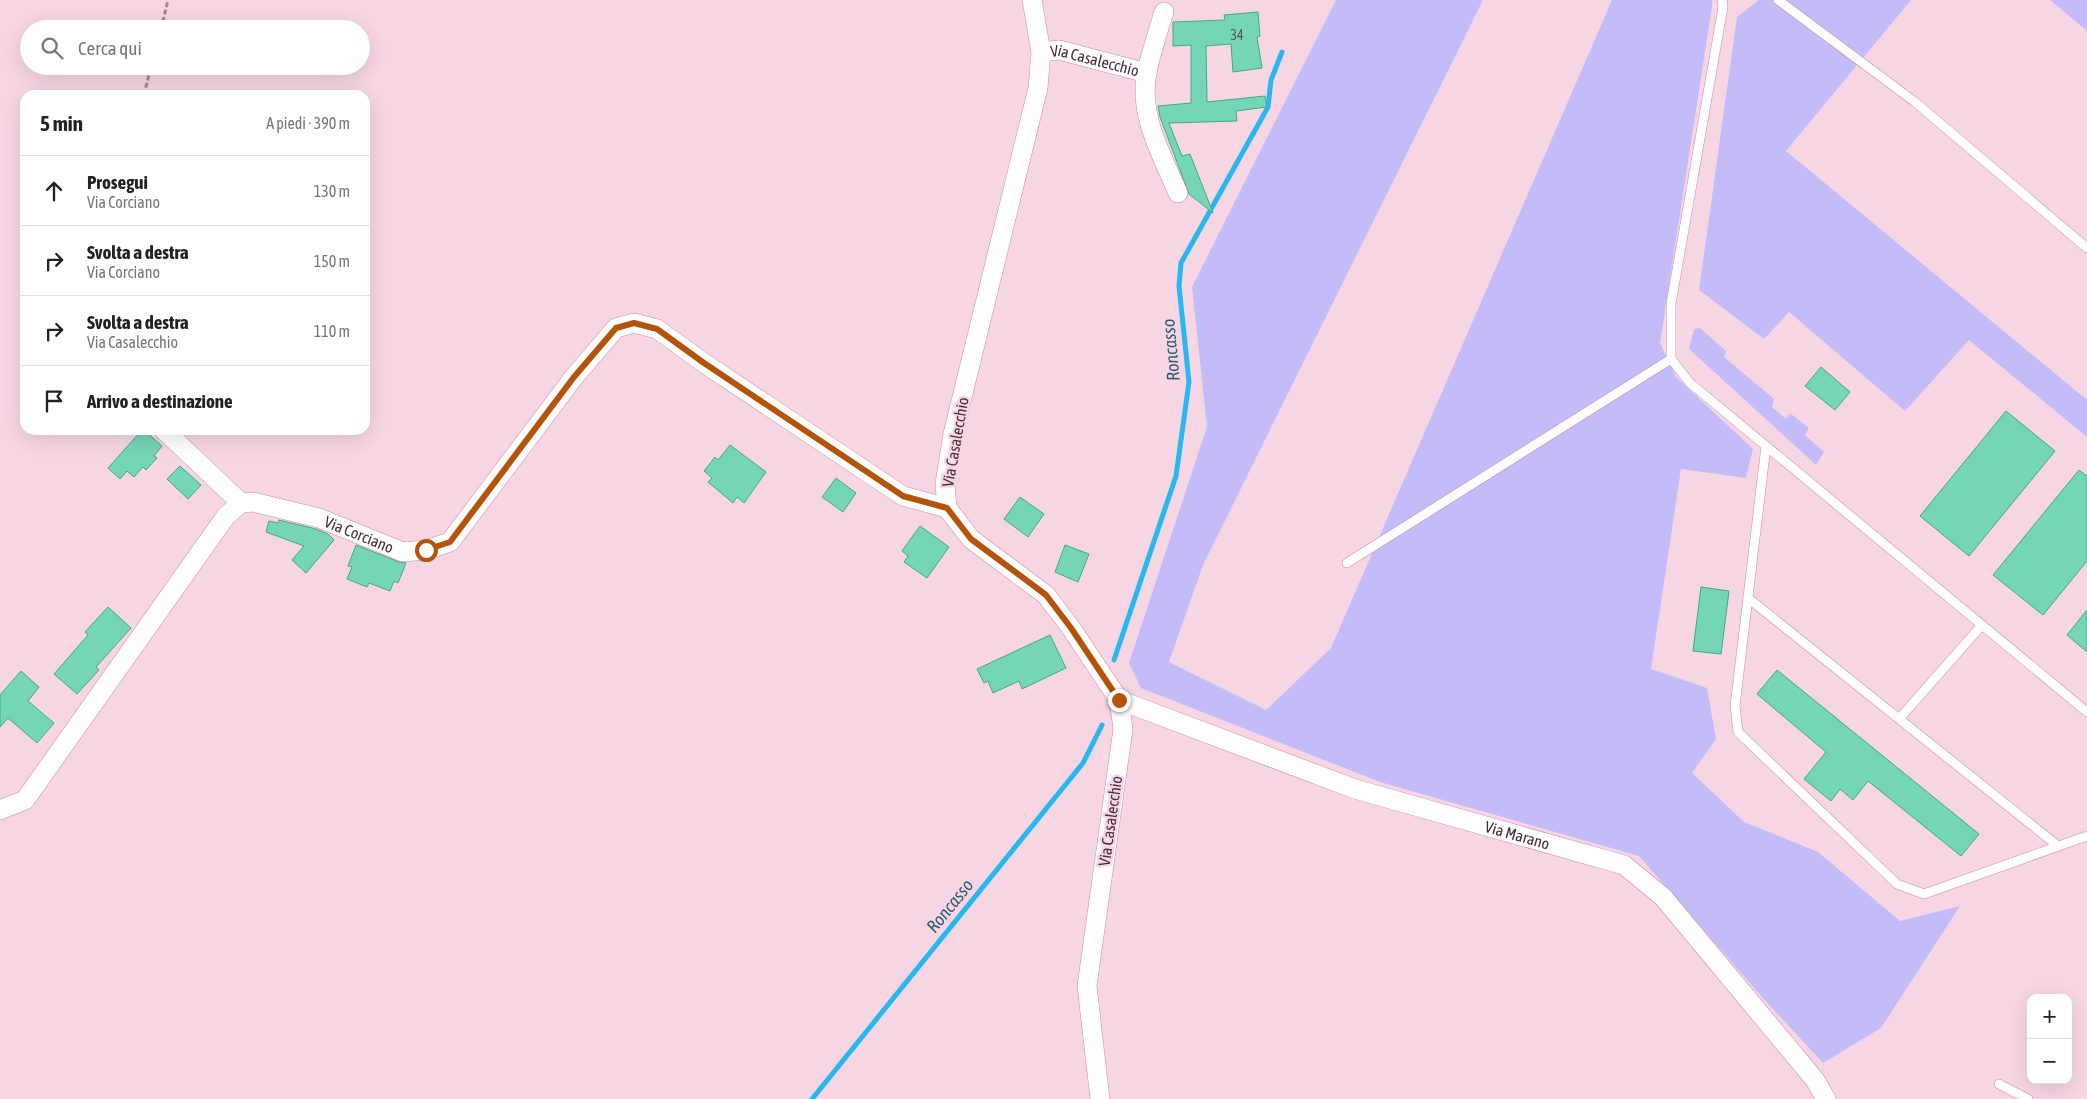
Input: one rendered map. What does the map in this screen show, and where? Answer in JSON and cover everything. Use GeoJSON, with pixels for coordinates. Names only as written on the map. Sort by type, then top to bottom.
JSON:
{"type":"FeatureCollection","features":[{"type":"Feature","properties":{"kind":"street","name":"Via Casalecchio"},"geometry":{"type":"LineString","coordinates":[[1032,0],[1041,52],[1038,88],[953,434],[945,484],[947,508],[971,539],[1046,595],[1071,628],[1119,700],[1123,729],[1087,986],[1100,1099]]}},
{"type":"Feature","properties":{"kind":"street","name":"Via Casalecchio"},"geometry":{"type":"LineString","coordinates":[[1164,12],[1147,73],[1145,97],[1151,132],[1178,193]]}},
{"type":"Feature","properties":{"kind":"street","name":"Via Casalecchio"},"geometry":{"type":"LineString","coordinates":[[1041,52],[1058,50],[1147,73]]}},
{"type":"Feature","properties":{"kind":"street","name":"Via Corciano"},"geometry":{"type":"LineString","coordinates":[[241,503],[253,502],[319,518],[404,552],[426,550],[450,542],[574,377],[616,328],[634,323],[657,329],[704,363],[903,496],[947,508]]}},
{"type":"Feature","properties":{"kind":"street"},"geometry":{"type":"LineString","coordinates":[[0,810],[25,800],[226,516],[241,503],[169,435]]}},
{"type":"Feature","properties":{"kind":"street","name":"Via Marano"},"geometry":{"type":"LineString","coordinates":[[1119,700],[1355,789],[1624,865],[1663,897],[1815,1080],[1826,1099]]}},
{"type":"Feature","properties":{"kind":"lane"},"geometry":{"type":"LineString","coordinates":[[1722,0],[1723,7],[1671,304],[1671,359],[1690,383],[2087,712]]}},
{"type":"Feature","properties":{"kind":"lane"},"geometry":{"type":"LineString","coordinates":[[1778,0],[1915,102],[2087,248]]}},
{"type":"Feature","properties":{"kind":"lane"},"geometry":{"type":"LineString","coordinates":[[1347,563],[1671,359]]}},
{"type":"Feature","properties":{"kind":"lane"},"geometry":{"type":"LineString","coordinates":[[1766,446],[1735,706],[1738,732],[1896,884],[1924,894],[2087,836]]}},
{"type":"Feature","properties":{"kind":"lane"},"geometry":{"type":"LineString","coordinates":[[1748,598],[2058,846]]}},
{"type":"Feature","properties":{"kind":"lane"},"geometry":{"type":"LineString","coordinates":[[1899,719],[1982,625]]}},
{"type":"Feature","properties":{"kind":"lane"},"geometry":{"type":"LineString","coordinates":[[1999,1084],[2028,1099]]}},
{"type":"Feature","properties":{"kind":"path"},"geometry":{"type":"LineString","coordinates":[[163,20],[168,0]]}},
{"type":"Feature","properties":{"kind":"path"},"geometry":{"type":"LineString","coordinates":[[145,90],[150,75]]}},
{"type":"Feature","properties":{"kind":"shaded area"},"geometry":{"type":"Polygon","coordinates":[[[1336,0],[1483,0],[1203,565],[1169,662],[1266,710],[1331,648],[1612,0],[1712,0],[1660,343],[1676,377],[1753,449],[1746,478],[1681,469],[1651,669],[1707,688],[1716,739],[1692,773],[1744,822],[1818,852],[1900,921],[1960,906],[1881,1028],[1823,1063],[1761,996],[1639,856],[1380,782],[1141,688],[1129,663],[1207,427],[1192,287],[1336,0]]]}},
{"type":"Feature","properties":{"kind":"shaded area"},"geometry":{"type":"Polygon","coordinates":[[[1759,0],[1911,0],[1786,151],[2087,400],[2087,437],[1969,340],[1905,411],[1789,312],[1764,339],[1699,290],[1737,17],[1759,0]]]}},
{"type":"Feature","properties":{"kind":"shaded area"},"geometry":{"type":"Polygon","coordinates":[[[2050,0],[2087,0],[2087,31],[2050,0]]]}},
{"type":"Feature","properties":{"kind":"shaded area"},"geometry":{"type":"Polygon","coordinates":[[[1700,328],[1726,351],[1724,357],[1774,399],[1772,407],[1786,419],[1790,413],[1809,428],[1805,435],[1824,452],[1816,465],[1689,349],[1694,329],[1700,328]]]}},
{"type":"Feature","properties":{"kind":"building"},"geometry":{"type":"Polygon","coordinates":[[[1258,12],[1260,36],[1257,37],[1262,68],[1233,72],[1231,44],[1206,46],[1207,102],[1265,96],[1267,107],[1236,111],[1237,121],[1169,123],[1182,156],[1190,154],[1213,213],[1189,194],[1160,117],[1158,106],[1191,103],[1191,45],[1173,46],[1173,22],[1225,20],[1224,15],[1258,12]]]}},
{"type":"Feature","properties":{"kind":"building"},"geometry":{"type":"Polygon","coordinates":[[[1821,367],[1850,392],[1835,410],[1805,386],[1821,367]]]}},
{"type":"Feature","properties":{"kind":"building"},"geometry":{"type":"Polygon","coordinates":[[[2006,411],[2055,451],[1969,556],[1920,516],[2006,411]]]}},
{"type":"Feature","properties":{"kind":"building"},"geometry":{"type":"Polygon","coordinates":[[[138,435],[150,435],[162,446],[154,456],[157,458],[146,470],[143,467],[134,477],[127,471],[120,479],[108,468],[138,435]]]}},
{"type":"Feature","properties":{"kind":"building"},"geometry":{"type":"Polygon","coordinates":[[[730,445],[766,472],[744,503],[737,497],[733,503],[708,482],[712,478],[704,471],[715,457],[718,460],[730,445]]]}},
{"type":"Feature","properties":{"kind":"building"},"geometry":{"type":"Polygon","coordinates":[[[180,466],[201,485],[188,499],[167,479],[180,466]]]}},
{"type":"Feature","properties":{"kind":"building"},"geometry":{"type":"Polygon","coordinates":[[[2079,470],[2087,476],[2087,561],[2043,615],[1993,575],[2079,470]]]}},
{"type":"Feature","properties":{"kind":"building"},"geometry":{"type":"Polygon","coordinates":[[[836,478],[856,493],[843,512],[822,497],[836,478]]]}},
{"type":"Feature","properties":{"kind":"building"},"geometry":{"type":"Polygon","coordinates":[[[1020,497],[1044,514],[1028,537],[1004,519],[1020,497]]]}},
{"type":"Feature","properties":{"kind":"building"},"geometry":{"type":"Polygon","coordinates":[[[279,520],[316,529],[328,534],[334,540],[306,573],[292,560],[304,546],[266,532],[269,521],[278,523],[279,520]]]}},
{"type":"Feature","properties":{"kind":"building"},"geometry":{"type":"Polygon","coordinates":[[[920,526],[949,547],[927,578],[904,562],[908,556],[902,551],[920,526]]]}},
{"type":"Feature","properties":{"kind":"building"},"geometry":{"type":"Polygon","coordinates":[[[356,545],[406,563],[398,583],[394,581],[390,591],[369,583],[367,587],[347,579],[352,567],[348,566],[356,545]]]}},
{"type":"Feature","properties":{"kind":"building"},"geometry":{"type":"Polygon","coordinates":[[[1065,545],[1089,554],[1078,582],[1055,572],[1065,545]]]}},
{"type":"Feature","properties":{"kind":"building"},"geometry":{"type":"Polygon","coordinates":[[[1701,587],[1729,591],[1721,654],[1693,651],[1701,587]]]}},
{"type":"Feature","properties":{"kind":"building"},"geometry":{"type":"Polygon","coordinates":[[[108,607],[131,628],[96,667],[99,670],[77,694],[54,674],[88,635],[85,632],[108,607]]]}},
{"type":"Feature","properties":{"kind":"building"},"geometry":{"type":"Polygon","coordinates":[[[2087,610],[2087,652],[2067,635],[2087,610]]]}},
{"type":"Feature","properties":{"kind":"building"},"geometry":{"type":"Polygon","coordinates":[[[1050,635],[1066,668],[1022,689],[1019,681],[993,693],[988,681],[984,683],[977,669],[1050,635]]]}},
{"type":"Feature","properties":{"kind":"building"},"geometry":{"type":"Polygon","coordinates":[[[1777,670],[1979,834],[1961,856],[1868,781],[1853,800],[1840,789],[1831,801],[1804,779],[1826,752],[1757,694],[1777,670]]]}},
{"type":"Feature","properties":{"kind":"building"},"geometry":{"type":"Polygon","coordinates":[[[21,671],[39,687],[28,701],[54,723],[37,743],[8,718],[0,727],[0,695],[21,671]]]}},
{"type":"Feature","properties":{"kind":"waterway","name":"Roncasso"},"geometry":{"type":"LineString","coordinates":[[1114,660],[1176,476],[1189,382],[1179,286],[1181,263],[1268,107],[1271,80],[1282,52]]}},
{"type":"Feature","properties":{"kind":"waterway","name":"Roncasso"},"geometry":{"type":"LineString","coordinates":[[812,1099],[1083,763],[1102,725]]}},
{"type":"Feature","properties":{"kind":"route"},"geometry":{"type":"LineString","coordinates":[[426,550],[450,542],[574,377],[616,328],[634,323],[657,329],[704,363],[903,496],[947,508],[971,539],[1046,595],[1071,628],[1119,700]]}}]}
